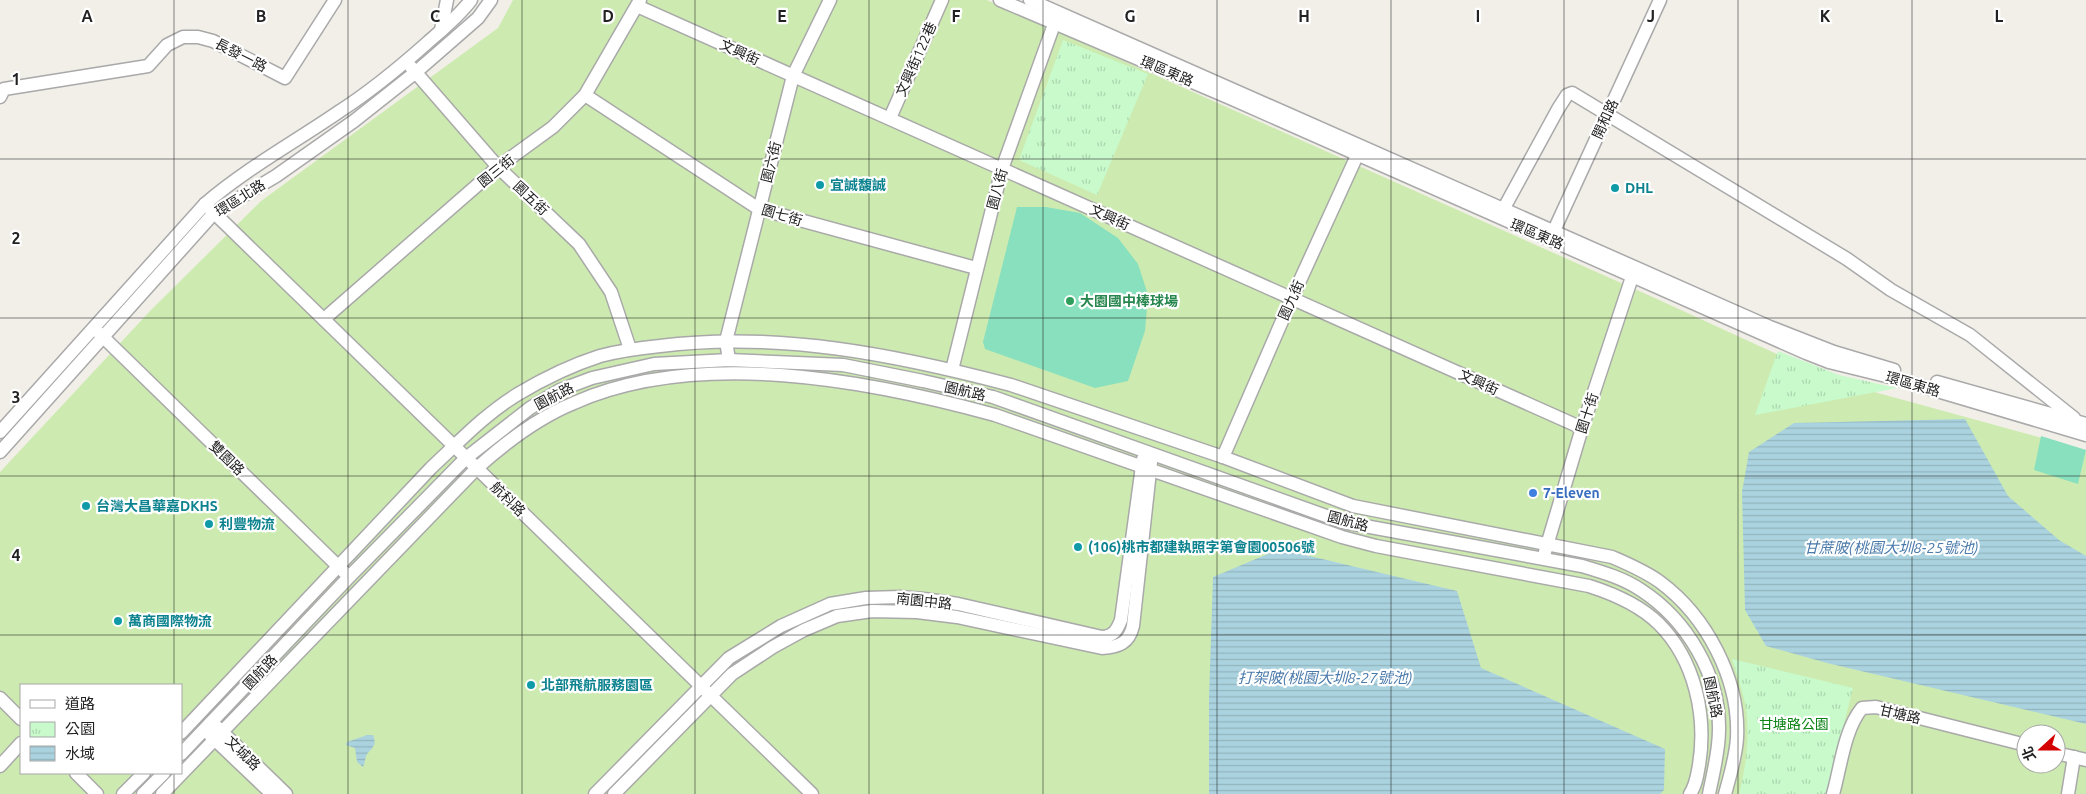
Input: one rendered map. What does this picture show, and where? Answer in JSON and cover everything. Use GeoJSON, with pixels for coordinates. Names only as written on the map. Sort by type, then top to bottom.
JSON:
{"type":"FeatureCollection","features":[{"type":"Feature","properties":{"kind":"street","name":"長發一路"},"geometry":{"type":"LineString","coordinates":[[0,97],[4,89],[148,66],[167,45],[182,36],[213,40],[285,78],[335,0]]}},
{"type":"Feature","properties":{"kind":"street"},"geometry":{"type":"LineString","coordinates":[[441,30],[447,0]]}},
{"type":"Feature","properties":{"kind":"street","name":"環區北路"},"geometry":{"type":"LineString","coordinates":[[0,432],[205,204],[221,190],[278,149],[341,111],[405,62],[459,15],[471,0]]}},
{"type":"Feature","properties":{"kind":"street","name":"環區北路"},"geometry":{"type":"LineString","coordinates":[[0,452],[214,213],[232,204],[299,160],[354,121],[416,72],[478,18],[491,0]]}},
{"type":"Feature","properties":{"kind":"street","name":"園六街"},"geometry":{"type":"LineString","coordinates":[[729,360],[726,341],[793,76],[830,0]]}},
{"type":"Feature","properties":{"kind":"street","name":"文興街122巷"},"geometry":{"type":"LineString","coordinates":[[890,118],[942,0]]}},
{"type":"Feature","properties":{"kind":"street","name":"環區東路"},"geometry":{"type":"LineString","coordinates":[[1000,0],[1057,18],[1552,235],[1829,362],[1890,377],[2086,435]]}},
{"type":"Feature","properties":{"kind":"street","name":"環區東路"},"geometry":{"type":"LineString","coordinates":[[1030,0],[1057,18]]}},
{"type":"Feature","properties":{"kind":"street","name":"開和路"},"geometry":{"type":"LineString","coordinates":[[1552,235],[1660,0]]}},
{"type":"Feature","properties":{"kind":"street","name":"文興街"},"geometry":{"type":"LineString","coordinates":[[639,3],[793,76],[1582,428]]}},
{"type":"Feature","properties":{"kind":"street","name":"園三街"},"geometry":{"type":"LineString","coordinates":[[324,319],[498,167],[553,127],[585,95],[639,3]]}},
{"type":"Feature","properties":{"kind":"street","name":"園八街"},"geometry":{"type":"LineString","coordinates":[[952,370],[1002,169],[1057,18]]}},
{"type":"Feature","properties":{"kind":"street","name":"園五街"},"geometry":{"type":"LineString","coordinates":[[405,62],[416,72],[498,167],[584,250],[611,292],[630,350]]}},
{"type":"Feature","properties":{"kind":"street"},"geometry":{"type":"LineString","coordinates":[[1504,208],[1568,95],[1572,93],[1847,258],[1891,290],[1970,335],[2083,423]]}},
{"type":"Feature","properties":{"kind":"street","name":"園七街"},"geometry":{"type":"LineString","coordinates":[[585,95],[759,209],[976,268]]}},
{"type":"Feature","properties":{"kind":"street","name":"環區東路"},"geometry":{"type":"LineString","coordinates":[[1359,150],[1504,208],[1552,235]]}},
{"type":"Feature","properties":{"kind":"street","name":"園九街"},"geometry":{"type":"LineString","coordinates":[[1223,457],[1359,150]]}},
{"type":"Feature","properties":{"kind":"street","name":"航科路"},"geometry":{"type":"LineString","coordinates":[[205,204],[812,794]]}},
{"type":"Feature","properties":{"kind":"street","name":"環區東路"},"geometry":{"type":"LineString","coordinates":[[1633,272],[1834,352],[2083,423]]}},
{"type":"Feature","properties":{"kind":"street","name":"園十街"},"geometry":{"type":"LineString","coordinates":[[1544,560],[1546,545],[1582,428],[1633,272]]}},
{"type":"Feature","properties":{"kind":"street","name":"雙園路"},"geometry":{"type":"LineString","coordinates":[[94,328],[361,587]]}},
{"type":"Feature","properties":{"kind":"street"},"geometry":{"type":"LineString","coordinates":[[182,732],[431,468],[476,424],[518,394],[600,356],[630,350],[682,343],[726,341],[782,343],[866,351],[1011,385],[1223,457],[1353,506],[1605,555],[1638,568],[1660,582],[1687,606],[1705,630],[1723,666],[1734,706],[1737,738],[1725,794]]}},
{"type":"Feature","properties":{"kind":"street","name":"園航路"},"geometry":{"type":"LineString","coordinates":[[182,753],[349,577],[466,458],[530,408],[560,390],[592,378],[654,364],[729,360],[843,365],[993,397],[1343,522],[1582,566],[1613,576],[1641,590],[1668,610],[1690,636],[1705,663],[1712,686],[1719,729],[1717,756],[1709,794]]}},
{"type":"Feature","properties":{"kind":"street"},"geometry":{"type":"LineString","coordinates":[[182,773],[477,468],[534,423],[573,403],[598,393],[624,386],[676,377],[770,374],[927,397],[995,415],[1342,537],[1376,546],[1589,586],[1618,595],[1658,623],[1676,644],[1690,675],[1696,692],[1701,723],[1702,747],[1695,786],[1690,794]]}},
{"type":"Feature","properties":{"kind":"street","name":"南園中路"},"geometry":{"type":"LineString","coordinates":[[595,794],[729,658],[781,626],[830,604],[866,598],[900,597],[924,599],[958,604],[1102,637],[1109,636],[1116,631],[1121,620],[1145,468],[1156,434]]}},
{"type":"Feature","properties":{"kind":"street","name":"南園中路"},"geometry":{"type":"LineString","coordinates":[[614,794],[732,674],[773,647],[804,630],[837,616],[872,611],[917,612],[956,617],[1102,648],[1115,647],[1124,643],[1131,635],[1133,626],[1145,468]]}},
{"type":"Feature","properties":{"kind":"street"},"geometry":{"type":"LineString","coordinates":[[0,698],[20,718]]}},
{"type":"Feature","properties":{"kind":"street","name":"甘塘路"},"geometry":{"type":"LineString","coordinates":[[1833,794],[1854,718],[1862,708],[1876,707],[2016,742]]}},
{"type":"Feature","properties":{"kind":"street","name":"文城路"},"geometry":{"type":"LineString","coordinates":[[198,716],[272,794]]}},
{"type":"Feature","properties":{"kind":"street","name":"文城路"},"geometry":{"type":"LineString","coordinates":[[218,736],[286,794]]}},
{"type":"Feature","properties":{"kind":"street"},"geometry":{"type":"LineString","coordinates":[[0,766],[20,744]]}},
{"type":"Feature","properties":{"kind":"street"},"geometry":{"type":"LineString","coordinates":[[2066,756],[2080,759],[2068,794]]}},
{"type":"Feature","properties":{"kind":"street"},"geometry":{"type":"LineString","coordinates":[[77,774],[97,794]]}},
{"type":"Feature","properties":{"kind":"street"},"geometry":{"type":"LineString","coordinates":[[124,794],[143,774]]}},
{"type":"Feature","properties":{"kind":"street"},"geometry":{"type":"LineString","coordinates":[[143,794],[163,774]]}},
{"type":"Feature","properties":{"kind":"street"},"geometry":{"type":"LineString","coordinates":[[162,794],[181,774]]}},
{"type":"Feature","properties":{"kind":"green space"},"geometry":{"type":"Polygon","coordinates":[[[513,0],[987,0],[1657,299],[1838,382],[2086,450],[2086,794],[0,794],[0,472],[151,310],[261,201],[498,28],[513,0]]]}},
{"type":"Feature","properties":{"kind":"green space"},"geometry":{"type":"Polygon","coordinates":[[[1063,40],[1148,74],[1097,195],[1019,160],[1063,40]]]}},
{"type":"Feature","properties":{"kind":"green space","name":"大園國中棒球場"},"geometry":{"type":"Polygon","coordinates":[[[1017,207],[1046,207],[1080,213],[1118,238],[1138,264],[1148,295],[1145,331],[1128,381],[1095,388],[985,349],[983,342],[1017,207]]]}},
{"type":"Feature","properties":{"kind":"green space"},"geometry":{"type":"Polygon","coordinates":[[[1778,351],[1839,375],[1897,388],[1755,415],[1778,351]]]}},
{"type":"Feature","properties":{"kind":"green space"},"geometry":{"type":"Polygon","coordinates":[[[2041,436],[2086,450],[2078,484],[2034,470],[2041,436]]]}},
{"type":"Feature","properties":{"kind":"green space","name":"甘塘路公園"},"geometry":{"type":"Polygon","coordinates":[[[1732,659],[1853,688],[1826,794],[1739,794],[1744,773],[1748,729],[1746,708],[1732,659]]]}},
{"type":"Feature","properties":{"kind":"water","name":"甘蔗陂(桃園大圳8-25號池)"},"geometry":{"type":"Polygon","coordinates":[[[1965,419],[2008,496],[2059,540],[2086,556],[2086,724],[1827,663],[1766,646],[1745,610],[1742,492],[1749,452],[1794,423],[1965,419]]]}},
{"type":"Feature","properties":{"kind":"water","name":"打架陂(桃園大圳8-27號池)"},"geometry":{"type":"Polygon","coordinates":[[[1280,549],[1457,591],[1481,668],[1665,749],[1664,790],[1660,794],[1209,794],[1209,698],[1213,577],[1280,549]]]}},
{"type":"Feature","properties":{"kind":"water"},"geometry":{"type":"Polygon","coordinates":[[[367,735],[373,735],[374,744],[367,754],[363,767],[357,762],[355,748],[346,745],[347,742],[367,735]]]}},
{"type":"Feature","properties":{"kind":"place","name":"宜誠馥誠"},"geometry":{"type":"Point","coordinates":[820,185]}},
{"type":"Feature","properties":{"kind":"place","name":"DHL"},"geometry":{"type":"Point","coordinates":[1615,188]}},
{"type":"Feature","properties":{"kind":"place","name":"大園國中棒球場"},"geometry":{"type":"Point","coordinates":[1070,301]}},
{"type":"Feature","properties":{"kind":"place","name":"7-Eleven"},"geometry":{"type":"Point","coordinates":[1533,493]}},
{"type":"Feature","properties":{"kind":"place","name":"台灣大昌華嘉DKHS"},"geometry":{"type":"Point","coordinates":[86,506]}},
{"type":"Feature","properties":{"kind":"place","name":"利豐物流"},"geometry":{"type":"Point","coordinates":[209,524]}},
{"type":"Feature","properties":{"kind":"place","name":"(106)桃市都建執照字第會園00506號"},"geometry":{"type":"Point","coordinates":[1078,547]}},
{"type":"Feature","properties":{"kind":"place","name":"萬商國際物流"},"geometry":{"type":"Point","coordinates":[118,621]}},
{"type":"Feature","properties":{"kind":"place","name":"北部飛航服務園區"},"geometry":{"type":"Point","coordinates":[531,685]}}]}
